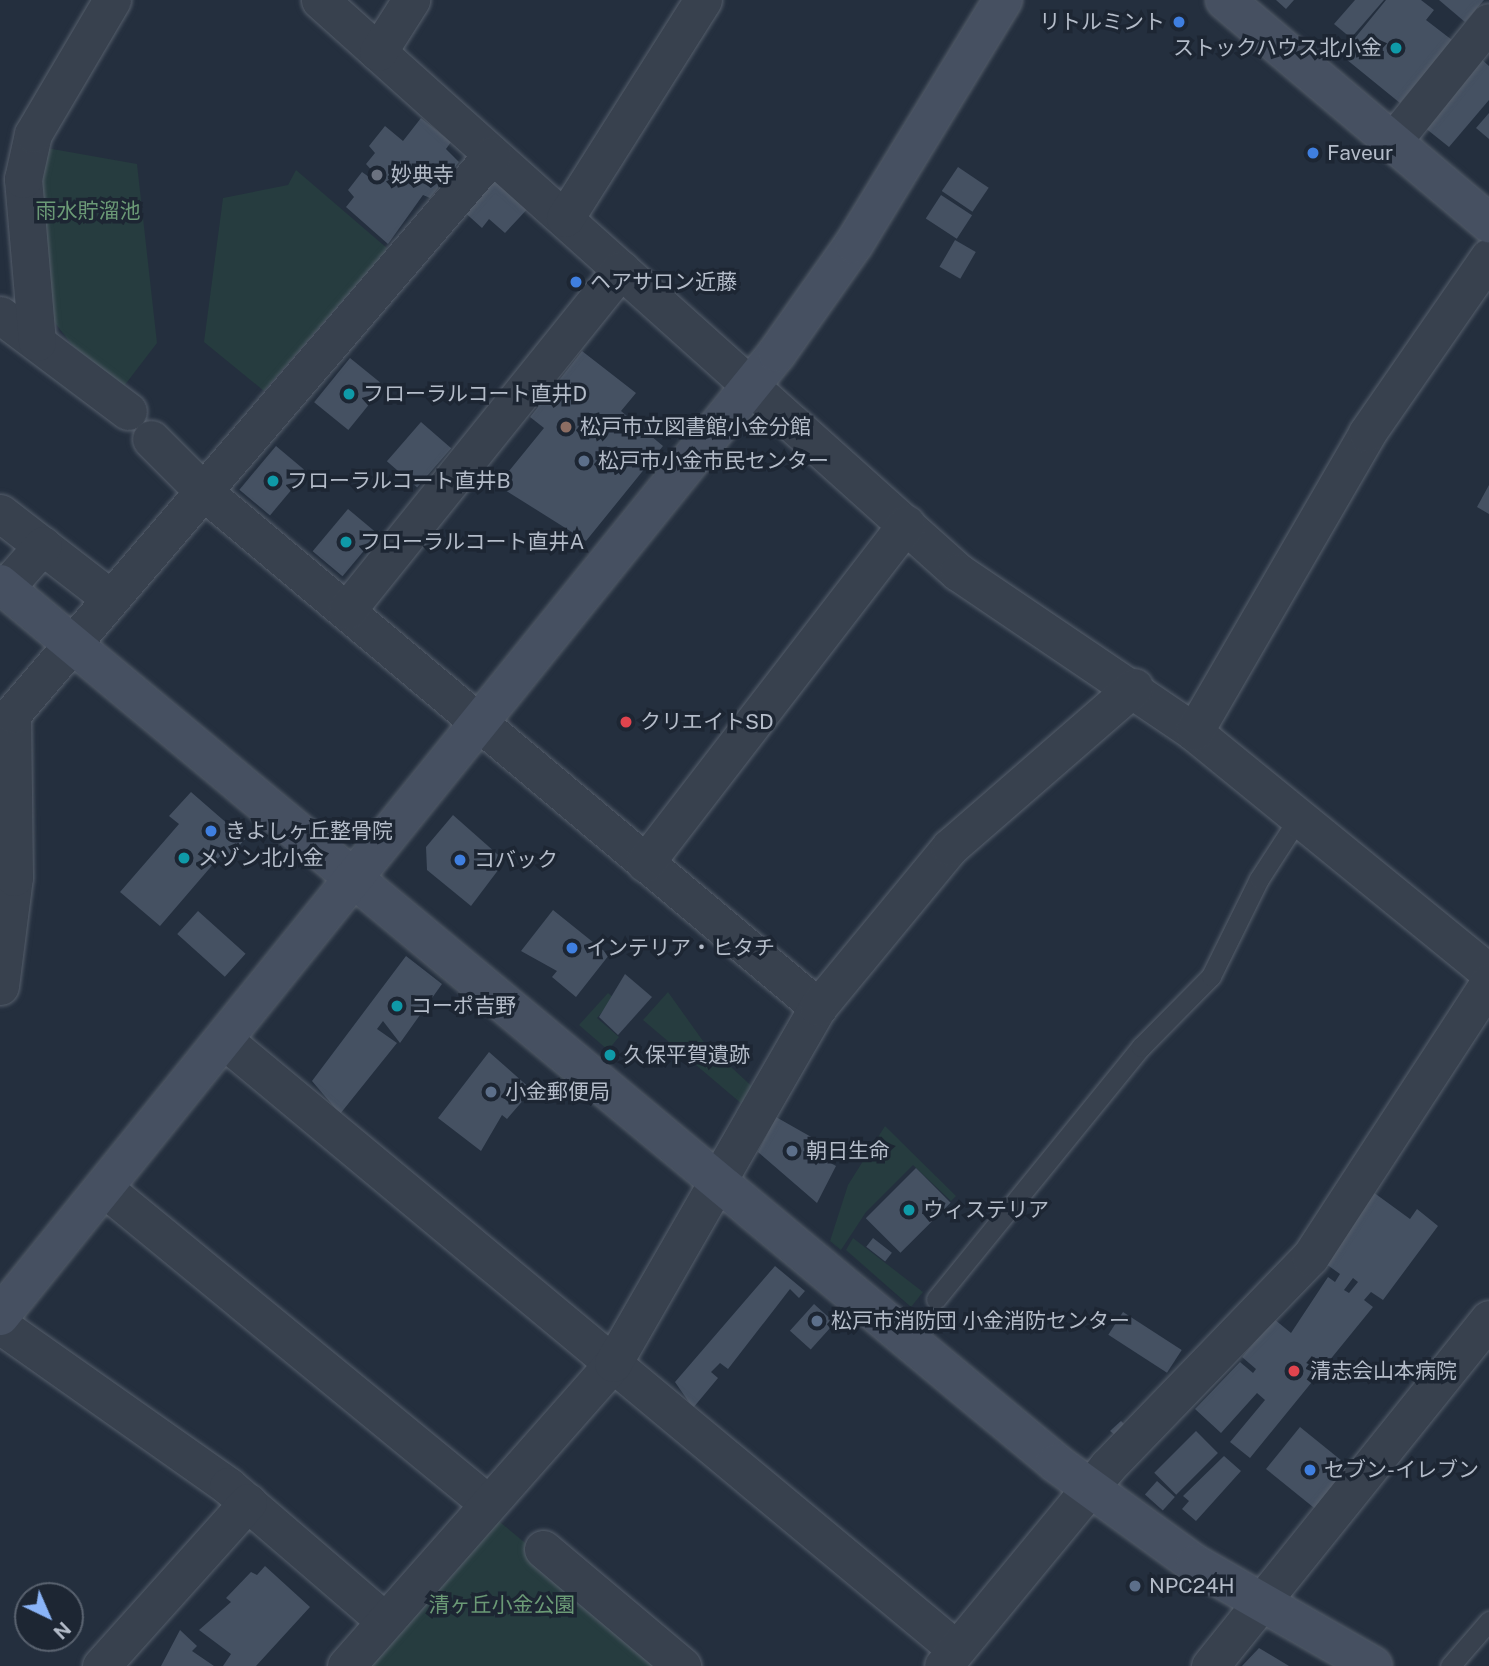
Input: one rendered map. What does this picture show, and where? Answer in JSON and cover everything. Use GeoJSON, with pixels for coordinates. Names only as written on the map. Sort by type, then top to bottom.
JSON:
{"type":"FeatureCollection","features":[{"type":"Feature","properties":{"kind":"street"},"geometry":{"type":"LineString","coordinates":[[37,342],[23,180],[33,134],[112,0]]}},
{"type":"Feature","properties":{"kind":"street"},"geometry":{"type":"LineString","coordinates":[[320,0],[752,384],[958,572],[1134,687],[1194,732],[1301,814],[1489,973]]}},
{"type":"Feature","properties":{"kind":"street"},"geometry":{"type":"LineString","coordinates":[[379,52],[411,0]]}},
{"type":"Feature","properties":{"kind":"street"},"geometry":{"type":"LineString","coordinates":[[565,218],[703,0]]}},
{"type":"Feature","properties":{"kind":"street"},"geometry":{"type":"LineString","coordinates":[[0,1316],[752,384],[854,244],[1003,0]]}},
{"type":"Feature","properties":{"kind":"street"},"geometry":{"type":"LineString","coordinates":[[1225,0],[1489,223]]}},
{"type":"Feature","properties":{"kind":"street"},"geometry":{"type":"LineString","coordinates":[[1392,142],[1489,22]]}},
{"type":"Feature","properties":{"kind":"street"},"geometry":{"type":"LineString","coordinates":[[0,986],[14,877],[12,714],[71,641],[492,155]]}},
{"type":"Feature","properties":{"kind":"street"},"geometry":{"type":"LineString","coordinates":[[1194,732],[1367,433],[1489,257]]}},
{"type":"Feature","properties":{"kind":"street"},"geometry":{"type":"LineString","coordinates":[[347,610],[621,269]]}},
{"type":"Feature","properties":{"kind":"street"},"geometry":{"type":"LineString","coordinates":[[0,315],[128,411]]}},
{"type":"Feature","properties":{"kind":"street"},"geometry":{"type":"LineString","coordinates":[[151,439],[203,491],[818,1007]]}},
{"type":"Feature","properties":{"kind":"street"},"geometry":{"type":"LineString","coordinates":[[0,513],[110,598]]}},
{"type":"Feature","properties":{"kind":"street"},"geometry":{"type":"LineString","coordinates":[[645,863],[906,524]]}},
{"type":"Feature","properties":{"kind":"street"},"geometry":{"type":"LineString","coordinates":[[43,545],[3,586],[1090,1489],[1260,1605],[1373,1666]]}},
{"type":"Feature","properties":{"kind":"street"},"geometry":{"type":"LineString","coordinates":[[346,1666],[612,1363],[720,1184],[818,1007],[958,838],[1134,687]]}},
{"type":"Feature","properties":{"kind":"street"},"geometry":{"type":"LineString","coordinates":[[224,1040],[612,1363],[950,1658],[1090,1489],[1310,1256],[1489,982]]}},
{"type":"Feature","properties":{"kind":"street"},"geometry":{"type":"LineString","coordinates":[[104,1188],[488,1503]]}},
{"type":"Feature","properties":{"kind":"street"},"geometry":{"type":"LineString","coordinates":[[1210,1666],[1489,1319]]}},
{"type":"Feature","properties":{"kind":"street"},"geometry":{"type":"LineString","coordinates":[[0,1325],[248,1502],[385,1621]]}},
{"type":"Feature","properties":{"kind":"street"},"geometry":{"type":"LineString","coordinates":[[101,1666],[248,1502]]}},
{"type":"Feature","properties":{"kind":"street"},"geometry":{"type":"LineString","coordinates":[[543,1549],[682,1666]]}},
{"type":"Feature","properties":{"kind":"lane"},"geometry":{"type":"LineString","coordinates":[[936,1299],[1141,1047],[1211,976],[1259,879],[1301,814]]}},
{"type":"Feature","properties":{"kind":"lane"},"geometry":{"type":"LineString","coordinates":[[1450,1666],[1489,1621]]}},
{"type":"Feature","properties":{"kind":"green space","name":"雨水貯溜池"},"geometry":{"type":"Polygon","coordinates":[[[41,147],[137,164],[157,343],[124,386],[73,346],[52,319],[35,206],[41,147]]]}},
{"type":"Feature","properties":{"kind":"green space"},"geometry":{"type":"Polygon","coordinates":[[[296,170],[388,249],[264,391],[204,342],[223,198],[288,185],[296,170]]]}},
{"type":"Feature","properties":{"kind":"green space"},"geometry":{"type":"Polygon","coordinates":[[[668,992],[703,1041],[758,1092],[749,1110],[643,1020],[668,992]]]}},
{"type":"Feature","properties":{"kind":"green space"},"geometry":{"type":"Polygon","coordinates":[[[608,993],[614,998],[597,1018],[619,1037],[608,1050],[579,1025],[608,993]]]}},
{"type":"Feature","properties":{"kind":"green space"},"geometry":{"type":"Polygon","coordinates":[[[885,1126],[956,1196],[951,1201],[913,1165],[866,1212],[841,1250],[830,1241],[848,1185],[885,1126]]]}},
{"type":"Feature","properties":{"kind":"green space"},"geometry":{"type":"Polygon","coordinates":[[[853,1238],[923,1292],[911,1307],[846,1250],[853,1238]]]}},
{"type":"Feature","properties":{"kind":"green space","name":"清ヶ丘小金公園"},"geometry":{"type":"Polygon","coordinates":[[[495,1518],[540,1555],[668,1666],[361,1666],[495,1518]]]}},
{"type":"Feature","properties":{"kind":"building"},"geometry":{"type":"Polygon","coordinates":[[[1276,0],[1294,0],[1286,9],[1276,0]]]}},
{"type":"Feature","properties":{"kind":"building"},"geometry":{"type":"Polygon","coordinates":[[[1355,0],[1384,0],[1351,38],[1334,24],[1355,0]]]}},
{"type":"Feature","properties":{"kind":"building","name":"ストックハウス北小金"},"geometry":{"type":"Polygon","coordinates":[[[1386,0],[1421,0],[1434,10],[1426,20],[1452,40],[1400,103],[1341,55],[1386,0]]]}},
{"type":"Feature","properties":{"kind":"building"},"geometry":{"type":"Polygon","coordinates":[[[1439,0],[1484,0],[1465,22],[1439,0]]]}},
{"type":"Feature","properties":{"kind":"building"},"geometry":{"type":"Polygon","coordinates":[[[1480,58],[1489,66],[1489,100],[1449,147],[1424,127],[1480,58]]]}},
{"type":"Feature","properties":{"kind":"building"},"geometry":{"type":"Polygon","coordinates":[[[1489,113],[1489,139],[1476,128],[1489,113]]]}},
{"type":"Feature","properties":{"kind":"building"},"geometry":{"type":"Polygon","coordinates":[[[421,118],[451,142],[446,149],[459,162],[430,198],[423,195],[388,244],[346,207],[354,197],[348,190],[362,172],[369,177],[374,173],[366,164],[375,153],[369,146],[385,126],[403,141],[421,118]]]}},
{"type":"Feature","properties":{"kind":"building"},"geometry":{"type":"Polygon","coordinates":[[[958,167],[989,188],[972,212],[942,191],[958,167]]]}},
{"type":"Feature","properties":{"kind":"building"},"geometry":{"type":"Polygon","coordinates":[[[505,179],[532,204],[505,233],[489,219],[482,228],[460,208],[486,180],[505,179]]]}},
{"type":"Feature","properties":{"kind":"building"},"geometry":{"type":"Polygon","coordinates":[[[941,195],[972,215],[957,239],[926,218],[941,195]]]}},
{"type":"Feature","properties":{"kind":"building"},"geometry":{"type":"Polygon","coordinates":[[[955,240],[976,252],[960,279],[940,267],[955,240]]]}},
{"type":"Feature","properties":{"kind":"building","name":"松戸市小金市民センター"},"geometry":{"type":"Polygon","coordinates":[[[582,351],[636,393],[621,411],[663,446],[586,541],[505,490],[510,481],[505,476],[544,428],[530,417],[582,351]]]}},
{"type":"Feature","properties":{"kind":"building","name":"フローラルコート直井D"},"geometry":{"type":"Polygon","coordinates":[[[350,358],[384,386],[348,430],[314,402],[350,358]]]}},
{"type":"Feature","properties":{"kind":"building"},"geometry":{"type":"Polygon","coordinates":[[[421,422],[451,448],[417,487],[387,461],[421,422]]]}},
{"type":"Feature","properties":{"kind":"building","name":"フローラルコート直井B"},"geometry":{"type":"Polygon","coordinates":[[[276,446],[307,472],[270,515],[239,490],[276,446]]]}},
{"type":"Feature","properties":{"kind":"building"},"geometry":{"type":"Polygon","coordinates":[[[1489,485],[1489,514],[1477,507],[1489,485]]]}},
{"type":"Feature","properties":{"kind":"building","name":"フローラルコート直井A"},"geometry":{"type":"Polygon","coordinates":[[[348,509],[378,534],[343,576],[313,551],[348,509]]]}},
{"type":"Feature","properties":{"kind":"building","name":"メゾン北小金"},"geometry":{"type":"Polygon","coordinates":[[[191,792],[245,839],[227,860],[221,855],[160,926],[120,892],[179,824],[169,816],[191,792]]]}},
{"type":"Feature","properties":{"kind":"building"},"geometry":{"type":"Polygon","coordinates":[[[453,815],[505,861],[471,906],[427,870],[426,847],[453,815]]]}},
{"type":"Feature","properties":{"kind":"building"},"geometry":{"type":"Polygon","coordinates":[[[553,910],[609,955],[576,997],[552,977],[557,971],[521,951],[553,910]]]}},
{"type":"Feature","properties":{"kind":"building"},"geometry":{"type":"Polygon","coordinates":[[[198,911],[246,954],[225,977],[177,934],[198,911]]]}},
{"type":"Feature","properties":{"kind":"building"},"geometry":{"type":"Polygon","coordinates":[[[406,956],[442,984],[400,1043],[383,1021],[377,1029],[397,1043],[340,1114],[312,1081],[406,956]]]}},
{"type":"Feature","properties":{"kind":"building"},"geometry":{"type":"Polygon","coordinates":[[[625,974],[652,997],[618,1035],[599,1017],[625,974]]]}},
{"type":"Feature","properties":{"kind":"building"},"geometry":{"type":"Polygon","coordinates":[[[489,1052],[532,1090],[507,1119],[502,1115],[481,1151],[438,1118],[489,1052]]]}},
{"type":"Feature","properties":{"kind":"building"},"geometry":{"type":"Polygon","coordinates":[[[776,1117],[813,1138],[807,1150],[836,1166],[817,1203],[758,1152],[776,1117]]]}},
{"type":"Feature","properties":{"kind":"building","name":"ウィステリア"},"geometry":{"type":"Polygon","coordinates":[[[916,1168],[951,1203],[900,1253],[866,1218],[916,1168]]]}},
{"type":"Feature","properties":{"kind":"building"},"geometry":{"type":"Polygon","coordinates":[[[1373,1192],[1410,1219],[1417,1209],[1438,1226],[1383,1300],[1371,1292],[1364,1300],[1373,1307],[1250,1458],[1230,1442],[1265,1400],[1257,1393],[1221,1433],[1195,1409],[1240,1362],[1253,1373],[1256,1369],[1242,1357],[1274,1319],[1291,1333],[1328,1277],[1335,1282],[1340,1274],[1322,1261],[1373,1192]],[[1353,1278],[1344,1290],[1349,1293],[1358,1282],[1353,1278]]]}},
{"type":"Feature","properties":{"kind":"building"},"geometry":{"type":"Polygon","coordinates":[[[873,1238],[892,1253],[885,1261],[866,1247],[873,1238]]]}},
{"type":"Feature","properties":{"kind":"building"},"geometry":{"type":"Polygon","coordinates":[[[775,1266],[805,1291],[799,1298],[790,1289],[728,1369],[720,1363],[711,1372],[718,1378],[693,1408],[675,1382],[775,1266]]]}},
{"type":"Feature","properties":{"kind":"building"},"geometry":{"type":"Polygon","coordinates":[[[814,1304],[835,1323],[811,1349],[790,1331],[814,1304]]]}},
{"type":"Feature","properties":{"kind":"building"},"geometry":{"type":"Polygon","coordinates":[[[1123,1312],[1182,1350],[1167,1373],[1108,1335],[1123,1312]]]}},
{"type":"Feature","properties":{"kind":"building"},"geometry":{"type":"Polygon","coordinates":[[[1121,1421],[1125,1425],[1115,1435],[1110,1431],[1121,1421]]]}},
{"type":"Feature","properties":{"kind":"building"},"geometry":{"type":"Polygon","coordinates":[[[1300,1427],[1356,1472],[1322,1514],[1266,1469],[1300,1427]]]}},
{"type":"Feature","properties":{"kind":"building"},"geometry":{"type":"Polygon","coordinates":[[[1196,1431],[1218,1453],[1176,1495],[1154,1473],[1196,1431]]]}},
{"type":"Feature","properties":{"kind":"building"},"geometry":{"type":"Polygon","coordinates":[[[1224,1456],[1241,1471],[1196,1521],[1182,1509],[1189,1501],[1183,1496],[1224,1456]]]}},
{"type":"Feature","properties":{"kind":"building"},"geometry":{"type":"Polygon","coordinates":[[[1157,1481],[1175,1497],[1163,1510],[1145,1494],[1157,1481]]]}},
{"type":"Feature","properties":{"kind":"building"},"geometry":{"type":"Polygon","coordinates":[[[265,1566],[310,1607],[256,1666],[223,1666],[231,1654],[199,1630],[231,1602],[226,1598],[251,1572],[257,1575],[265,1566]]]}},
{"type":"Feature","properties":{"kind":"building"},"geometry":{"type":"Polygon","coordinates":[[[180,1630],[197,1646],[192,1651],[214,1666],[161,1666],[180,1630]]]}},
{"type":"Feature","properties":{"kind":"building"},"geometry":{"type":"Polygon","coordinates":[[[1259,1648],[1289,1666],[1242,1666],[1259,1648]]]}},
{"type":"Feature","properties":{"kind":"place","name":"リトルミント"},"geometry":{"type":"Point","coordinates":[1179,22]}},
{"type":"Feature","properties":{"kind":"place","name":"ストックハウス北小金"},"geometry":{"type":"Point","coordinates":[1396,48]}},
{"type":"Feature","properties":{"kind":"place","name":"Faveur"},"geometry":{"type":"Point","coordinates":[1313,153]}},
{"type":"Feature","properties":{"kind":"place","name":"妙典寺"},"geometry":{"type":"Point","coordinates":[377,175]}},
{"type":"Feature","properties":{"kind":"place","name":"ヘアサロン近藤"},"geometry":{"type":"Point","coordinates":[576,282]}},
{"type":"Feature","properties":{"kind":"place","name":"フローラルコート直井D"},"geometry":{"type":"Point","coordinates":[349,394]}},
{"type":"Feature","properties":{"kind":"place","name":"松戸市立図書館小金分館"},"geometry":{"type":"Point","coordinates":[566,427]}},
{"type":"Feature","properties":{"kind":"place","name":"松戸市小金市民センター"},"geometry":{"type":"Point","coordinates":[584,461]}},
{"type":"Feature","properties":{"kind":"place","name":"フローラルコート直井B"},"geometry":{"type":"Point","coordinates":[273,481]}},
{"type":"Feature","properties":{"kind":"place","name":"フローラルコート直井A"},"geometry":{"type":"Point","coordinates":[346,542]}},
{"type":"Feature","properties":{"kind":"place","name":"クリエイトSD"},"geometry":{"type":"Point","coordinates":[626,722]}},
{"type":"Feature","properties":{"kind":"place","name":"きよしヶ丘整骨院"},"geometry":{"type":"Point","coordinates":[211,831]}},
{"type":"Feature","properties":{"kind":"place","name":"メゾン北小金"},"geometry":{"type":"Point","coordinates":[184,858]}},
{"type":"Feature","properties":{"kind":"place","name":"コバック"},"geometry":{"type":"Point","coordinates":[460,860]}},
{"type":"Feature","properties":{"kind":"place","name":"インテリア・ヒタチ"},"geometry":{"type":"Point","coordinates":[572,948]}},
{"type":"Feature","properties":{"kind":"place","name":"コーポ吉野"},"geometry":{"type":"Point","coordinates":[397,1006]}},
{"type":"Feature","properties":{"kind":"place","name":"久保平賀遺跡"},"geometry":{"type":"Point","coordinates":[610,1055]}},
{"type":"Feature","properties":{"kind":"place","name":"小金郵便局"},"geometry":{"type":"Point","coordinates":[491,1092]}},
{"type":"Feature","properties":{"kind":"place","name":"朝日生命"},"geometry":{"type":"Point","coordinates":[792,1151]}},
{"type":"Feature","properties":{"kind":"place","name":"ウィステリア"},"geometry":{"type":"Point","coordinates":[909,1210]}},
{"type":"Feature","properties":{"kind":"place","name":"松戸市消防団 小金消防センター"},"geometry":{"type":"Point","coordinates":[817,1321]}},
{"type":"Feature","properties":{"kind":"place","name":"清志会山本病院"},"geometry":{"type":"Point","coordinates":[1294,1371]}},
{"type":"Feature","properties":{"kind":"place","name":"セブン-イレブン"},"geometry":{"type":"Point","coordinates":[1310,1470]}},
{"type":"Feature","properties":{"kind":"place","name":"NPC24H"},"geometry":{"type":"Point","coordinates":[1135,1586]}}]}
